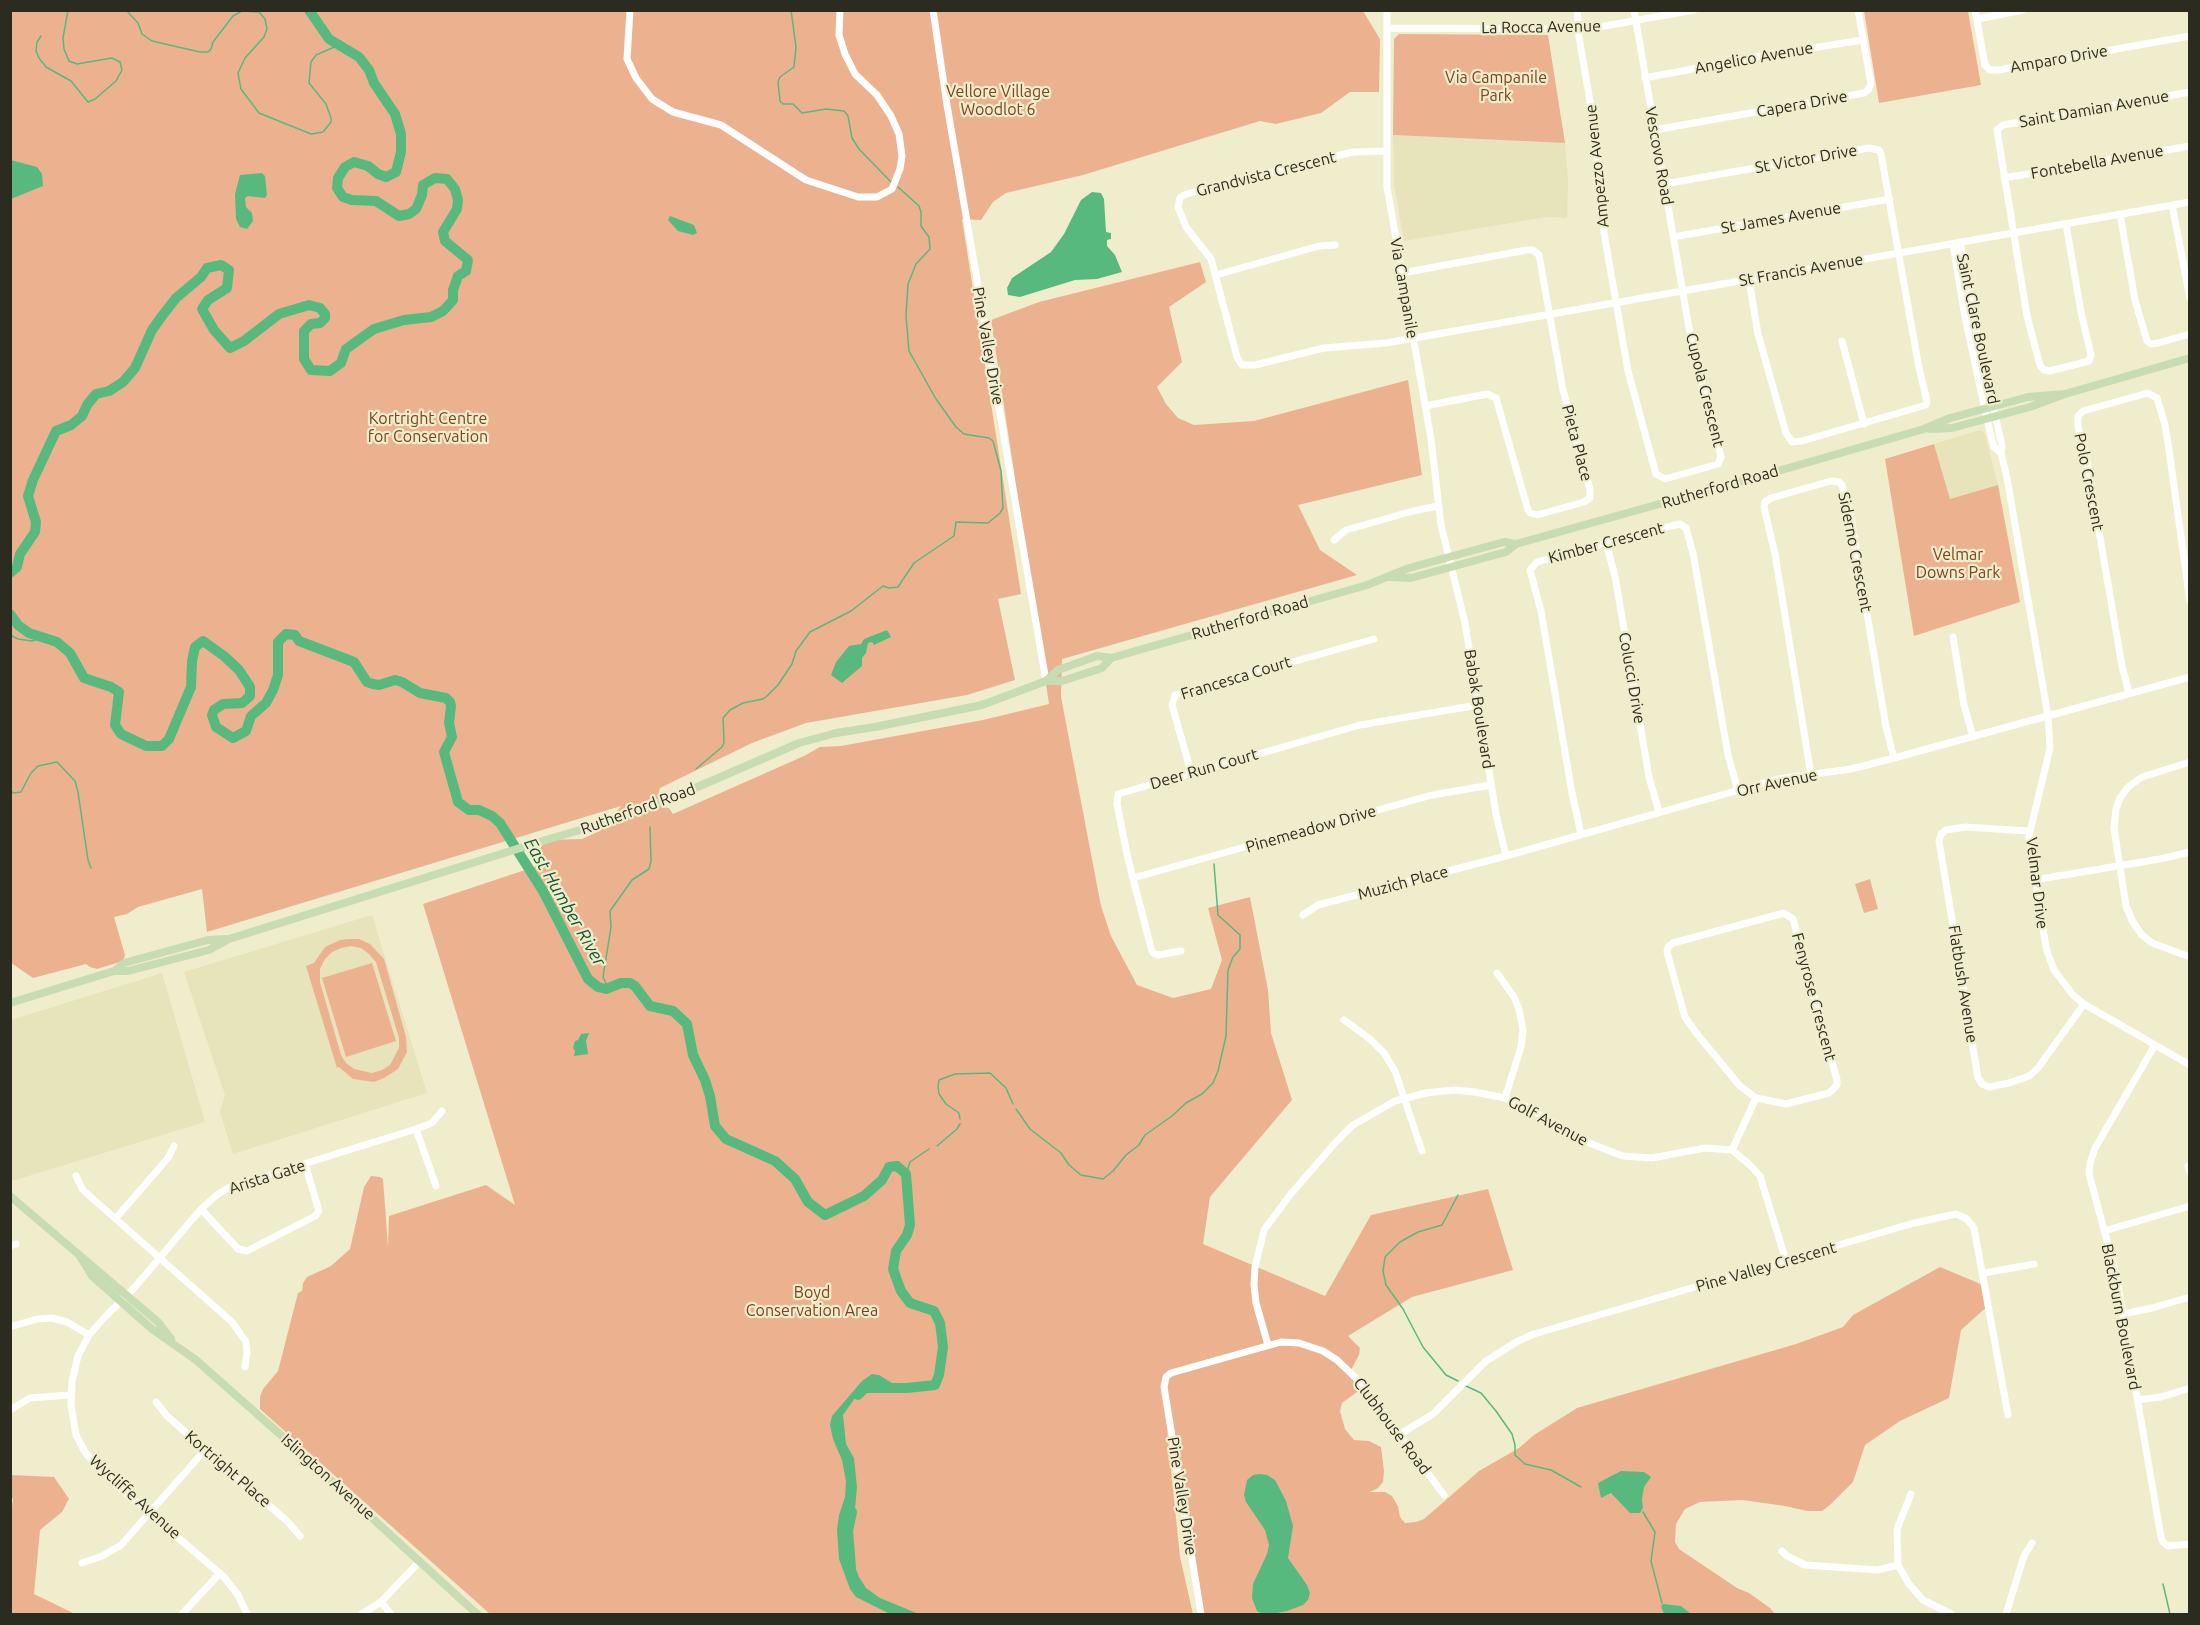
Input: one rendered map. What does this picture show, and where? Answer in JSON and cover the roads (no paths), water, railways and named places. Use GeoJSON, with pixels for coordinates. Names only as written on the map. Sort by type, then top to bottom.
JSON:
{"type":"FeatureCollection","features":[{"type":"Feature","properties":{"kind":"main road","name":"Rutherford Road"},"geometry":{"type":"LineString","coordinates":[[1924,429],[1952,428],[2190,358]]}},
{"type":"Feature","properties":{"kind":"main road","name":"Rutherford Road"},"geometry":{"type":"LineString","coordinates":[[10,1003],[114,971],[128,971],[209,950],[229,939],[608,822],[684,793],[799,743],[836,733],[971,707],[1046,681],[1058,670],[1097,656],[1112,658],[1388,577],[1409,568],[1449,562],[1504,542],[1516,544],[1924,429],[1950,418],[2028,397],[2065,394]]}},
{"type":"Feature","properties":{"kind":"main road","name":"Islington Avenue"},"geometry":{"type":"LineString","coordinates":[[10,1196],[81,1258],[92,1276],[158,1322],[175,1344],[282,1437],[477,1614]]}},
{"type":"Feature","properties":{"kind":"street"},"geometry":{"type":"LineString","coordinates":[[630,10],[627,59],[636,78],[651,99],[674,112],[721,124],[806,180],[858,197],[878,197],[892,189],[900,169],[902,156],[899,134],[891,116],[877,95],[855,74],[839,35],[840,10]]}},
{"type":"Feature","properties":{"kind":"street","name":"Pine Valley Drive"},"geometry":{"type":"LineString","coordinates":[[933,10],[946,105],[1046,681]]}},
{"type":"Feature","properties":{"kind":"street","name":"Via Campanile"},"geometry":{"type":"LineString","coordinates":[[1387,10],[1387,187],[1449,562]]}},
{"type":"Feature","properties":{"kind":"street","name":"Ampezzo Avenue"},"geometry":{"type":"LineString","coordinates":[[1577,10],[1593,118],[1604,233],[1616,302]]}},
{"type":"Feature","properties":{"kind":"street","name":"Vescovo Road"},"geometry":{"type":"LineString","coordinates":[[1634,10],[1682,290]]}},
{"type":"Feature","properties":{"kind":"street","name":"Capera Drive"},"geometry":{"type":"LineString","coordinates":[[1654,130],[1864,93],[1870,84],[1858,10]]}},
{"type":"Feature","properties":{"kind":"street"},"geometry":{"type":"LineString","coordinates":[[1976,15],[2023,10]]}},
{"type":"Feature","properties":{"kind":"street","name":"La Rocca Avenue"},"geometry":{"type":"LineString","coordinates":[[1387,28],[1578,29],[1689,11]]}},
{"type":"Feature","properties":{"kind":"street","name":"Amparo Drive"},"geometry":{"type":"LineString","coordinates":[[1976,15],[1985,65],[1990,70],[2190,36]]}},
{"type":"Feature","properties":{"kind":"street","name":"Angelico Avenue"},"geometry":{"type":"LineString","coordinates":[[1645,78],[1863,40]]}},
{"type":"Feature","properties":{"kind":"street","name":"Saint Damian Avenue"},"geometry":{"type":"LineString","coordinates":[[2066,224],[2091,355],[2089,361],[2050,371],[2044,370],[2040,365],[2032,337],[1996,136],[1997,130],[2003,125],[2190,92]]}},
{"type":"Feature","properties":{"kind":"street","name":"Fontebella Avenue"},"geometry":{"type":"LineString","coordinates":[[2004,178],[2190,146]]}},
{"type":"Feature","properties":{"kind":"street","name":"St Victor Drive"},"geometry":{"type":"LineString","coordinates":[[1664,184],[1876,148],[1881,154],[1890,200],[1926,405],[1797,443],[1792,442],[1788,439],[1758,334],[1749,279]]}},
{"type":"Feature","properties":{"kind":"street","name":"Grandvista Crescent"},"geometry":{"type":"LineString","coordinates":[[1386,151],[1353,152],[1184,195],[1178,203],[1180,216],[1192,235],[1209,254],[1237,357],[1242,365],[1255,366],[1324,348],[1378,344],[1413,338]]}},
{"type":"Feature","properties":{"kind":"street","name":"St James Avenue"},"geometry":{"type":"LineString","coordinates":[[1673,237],[1890,200]]}},
{"type":"Feature","properties":{"kind":"street","name":"St Francis Avenue"},"geometry":{"type":"LineString","coordinates":[[1413,338],[2190,202]]}},
{"type":"Feature","properties":{"kind":"street"},"geometry":{"type":"LineString","coordinates":[[2172,205],[2190,298]]}},
{"type":"Feature","properties":{"kind":"street"},"geometry":{"type":"LineString","coordinates":[[2120,214],[2135,300],[2147,341],[2151,344],[2158,343],[2190,334]]}},
{"type":"Feature","properties":{"kind":"street","name":"Saint Clare Boulevard"},"geometry":{"type":"LineString","coordinates":[[1956,243],[1973,315],[1991,417]]}},
{"type":"Feature","properties":{"kind":"street"},"geometry":{"type":"LineString","coordinates":[[1216,275],[1319,246],[1335,245]]}},
{"type":"Feature","properties":{"kind":"street"},"geometry":{"type":"LineString","coordinates":[[1402,273],[1533,250],[1539,255],[1550,314]]}},
{"type":"Feature","properties":{"kind":"street","name":"Cupola Crescent"},"geometry":{"type":"LineString","coordinates":[[1616,302],[1629,371],[1656,474],[1665,479],[1718,464],[1721,459],[1695,359],[1682,290]]}},
{"type":"Feature","properties":{"kind":"street","name":"Pieta Place"},"geometry":{"type":"LineString","coordinates":[[1425,406],[1492,395],[1496,398],[1530,513],[1537,515],[1590,498],[1590,490],[1566,403],[1550,314]]}},
{"type":"Feature","properties":{"kind":"street"},"geometry":{"type":"LineString","coordinates":[[1842,341],[1864,424]]}},
{"type":"Feature","properties":{"kind":"street","name":"Polo Crescent"},"geometry":{"type":"LineString","coordinates":[[2129,693],[2122,666],[2086,455],[2079,427],[2078,416],[2083,411],[2148,393],[2157,398],[2165,425],[2190,601]]}},
{"type":"Feature","properties":{"kind":"street","name":"Velmar Drive"},"geometry":{"type":"LineString","coordinates":[[1991,417],[1994,447],[2001,453],[2007,478],[2048,716],[2050,748],[2029,831],[2044,943],[2061,982],[2084,1004],[2190,1065]]}},
{"type":"Feature","properties":{"kind":"street","name":"Siderno Crescent"},"geometry":{"type":"LineString","coordinates":[[1811,775],[1778,574],[1764,507],[1765,502],[1771,498],[1835,481],[1842,485],[1850,512],[1886,727],[1894,758]]}},
{"type":"Feature","properties":{"kind":"street"},"geometry":{"type":"LineString","coordinates":[[1335,540],[1346,530],[1438,506]]}},
{"type":"Feature","properties":{"kind":"street","name":"Kimber Crescent"},"geometry":{"type":"LineString","coordinates":[[1581,834],[1541,611],[1530,570],[1537,562],[1674,524],[1683,525],[1686,528],[1693,553],[1728,755],[1738,790]]}},
{"type":"Feature","properties":{"kind":"street","name":"Colucci Drive"},"geometry":{"type":"LineString","coordinates":[[1606,543],[1615,576],[1649,777],[1659,812]]}},
{"type":"Feature","properties":{"kind":"street","name":"Babak Boulevard"},"geometry":{"type":"LineString","coordinates":[[1449,562],[1464,622],[1491,785],[1506,856]]}},
{"type":"Feature","properties":{"kind":"street"},"geometry":{"type":"LineString","coordinates":[[1953,637],[1964,705],[1973,737]]}},
{"type":"Feature","properties":{"kind":"street","name":"Francesca Court"},"geometry":{"type":"LineString","coordinates":[[1191,772],[1172,705],[1175,695],[1374,639]]}},
{"type":"Feature","properties":{"kind":"street","name":"Orr Avenue"},"geometry":{"type":"LineString","coordinates":[[1506,856],[1778,779],[1851,769],[2190,676]]}},
{"type":"Feature","properties":{"kind":"street","name":"Deer Run Court"},"geometry":{"type":"LineString","coordinates":[[1181,951],[1158,955],[1153,953],[1133,878],[1117,804],[1118,794],[1360,725],[1478,705]]}},
{"type":"Feature","properties":{"kind":"street"},"geometry":{"type":"LineString","coordinates":[[2190,762],[2142,777],[2128,787],[2116,809],[2114,828],[2128,912],[2136,928],[2152,943],[2190,957]]}},
{"type":"Feature","properties":{"kind":"street","name":"Pinemeadow Drive"},"geometry":{"type":"LineString","coordinates":[[1133,878],[1432,795],[1491,785]]}},
{"type":"Feature","properties":{"kind":"street","name":"Flatbush Avenue"},"geometry":{"type":"LineString","coordinates":[[2029,831],[1965,826],[1946,830],[1941,834],[1939,841],[1978,1078],[1982,1084],[1989,1087],[2021,1080],[2038,1068],[2084,1004]]}},
{"type":"Feature","properties":{"kind":"street"},"geometry":{"type":"LineString","coordinates":[[2034,880],[2190,852]]}},
{"type":"Feature","properties":{"kind":"street","name":"Muzich Place"},"geometry":{"type":"LineString","coordinates":[[1303,915],[1318,905],[1506,856]]}},
{"type":"Feature","properties":{"kind":"street","name":"Fenyrose Crescent"},"geometry":{"type":"LineString","coordinates":[[1784,913],[1793,919],[1837,1085],[1823,1095],[1786,1104],[1756,1098],[1740,1086],[1689,1024],[1680,1001],[1667,952],[1668,947],[1673,944],[1784,913]]}},
{"type":"Feature","properties":{"kind":"street"},"geometry":{"type":"LineString","coordinates":[[1497,972],[1514,997],[1523,1030],[1519,1055],[1505,1098]]}},
{"type":"Feature","properties":{"kind":"street"},"geometry":{"type":"LineString","coordinates":[[1344,1020],[1370,1039],[1384,1053],[1395,1071],[1422,1151]]}},
{"type":"Feature","properties":{"kind":"street","name":"Blackburn Boulevard"},"geometry":{"type":"LineString","coordinates":[[2155,1045],[2091,1156],[2090,1180],[2113,1263],[2162,1540],[2166,1545],[2171,1546],[2190,1544]]}},
{"type":"Feature","properties":{"kind":"street","name":"Golf Avenue"},"geometry":{"type":"LineString","coordinates":[[1268,1345],[1256,1303],[1254,1285],[1255,1267],[1264,1230],[1290,1195],[1353,1125],[1395,1101],[1426,1093],[1454,1090],[1505,1098],[1525,1106],[1588,1143],[1623,1156],[1652,1158],[1705,1148],[1732,1150]]}},
{"type":"Feature","properties":{"kind":"street"},"geometry":{"type":"LineString","coordinates":[[1756,1098],[1732,1150],[1760,1176],[1786,1261]]}},
{"type":"Feature","properties":{"kind":"street","name":"Arista Gate"},"geometry":{"type":"LineString","coordinates":[[123,1298],[201,1209],[230,1188],[416,1129],[432,1123],[442,1111]]}},
{"type":"Feature","properties":{"kind":"street"},"geometry":{"type":"LineString","coordinates":[[416,1129],[436,1186]]}},
{"type":"Feature","properties":{"kind":"street"},"geometry":{"type":"LineString","coordinates":[[116,1218],[168,1158],[174,1146]]}},
{"type":"Feature","properties":{"kind":"street"},"geometry":{"type":"LineString","coordinates":[[201,1209],[238,1249],[247,1251],[315,1216],[319,1211],[305,1164]]}},
{"type":"Feature","properties":{"kind":"street"},"geometry":{"type":"LineString","coordinates":[[76,1176],[83,1190],[237,1328],[246,1342],[245,1367]]}},
{"type":"Feature","properties":{"kind":"street"},"geometry":{"type":"LineString","coordinates":[[2104,1231],[2190,1206]]}},
{"type":"Feature","properties":{"kind":"street","name":"Pine Valley Crescent"},"geometry":{"type":"LineString","coordinates":[[1400,1434],[1433,1414],[1472,1373],[1486,1361],[1518,1341],[1549,1329],[1914,1223],[1956,1214],[1967,1219],[1974,1228],[2008,1415]]}},
{"type":"Feature","properties":{"kind":"street"},"geometry":{"type":"LineString","coordinates":[[1984,1273],[2034,1264]]}},
{"type":"Feature","properties":{"kind":"street"},"geometry":{"type":"LineString","coordinates":[[2123,1314],[2190,1297]]}},
{"type":"Feature","properties":{"kind":"street","name":"Wycliffe Avenue"},"geometry":{"type":"LineString","coordinates":[[123,1298],[89,1335],[76,1360],[70,1395],[76,1435],[85,1452],[98,1468],[220,1573],[234,1588],[247,1614]]}},
{"type":"Feature","properties":{"kind":"street"},"geometry":{"type":"LineString","coordinates":[[10,1327],[37,1319],[52,1318],[74,1324],[89,1335]]}},
{"type":"Feature","properties":{"kind":"street","name":"Clubhouse Road"},"geometry":{"type":"LineString","coordinates":[[1166,1377],[1171,1373],[1281,1342],[1299,1343],[1323,1351],[1337,1360],[1363,1385],[1444,1495]]}},
{"type":"Feature","properties":{"kind":"street","name":"Pine Valley Drive"},"geometry":{"type":"LineString","coordinates":[[1166,1377],[1164,1388],[1201,1614]]}},
{"type":"Feature","properties":{"kind":"street"},"geometry":{"type":"LineString","coordinates":[[2137,1400],[2190,1388]]}},
{"type":"Feature","properties":{"kind":"street"},"geometry":{"type":"LineString","coordinates":[[10,1410],[30,1398],[70,1395]]}},
{"type":"Feature","properties":{"kind":"street","name":"Kortright Place"},"geometry":{"type":"LineString","coordinates":[[156,1402],[166,1416],[288,1522],[300,1536]]}},
{"type":"Feature","properties":{"kind":"street"},"geometry":{"type":"LineString","coordinates":[[82,1563],[102,1556],[122,1545],[205,1450]]}},
{"type":"Feature","properties":{"kind":"street"},"geometry":{"type":"LineString","coordinates":[[1911,1494],[1897,1529],[1898,1565],[1909,1584],[1923,1600],[1951,1614]]}},
{"type":"Feature","properties":{"kind":"street"},"geometry":{"type":"LineString","coordinates":[[2006,1614],[2024,1556],[2032,1543]]}},
{"type":"Feature","properties":{"kind":"street"},"geometry":{"type":"LineString","coordinates":[[1782,1551],[1787,1557],[1804,1565],[1878,1570],[1898,1565]]}},
{"type":"Feature","properties":{"kind":"street"},"geometry":{"type":"LineString","coordinates":[[362,1614],[381,1602],[419,1562]]}},
{"type":"Feature","properties":{"kind":"street"},"geometry":{"type":"LineString","coordinates":[[182,1614],[220,1573]]}},
{"type":"Feature","properties":{"kind":"street"},"geometry":{"type":"LineString","coordinates":[[381,1602],[391,1614]]}},
{"type":"Feature","properties":{"kind":"waterway"},"geometry":{"type":"LineString","coordinates":[[41,36],[37,42],[36,51],[39,58],[46,67],[71,81],[88,102],[95,99],[116,81],[122,70],[120,62],[112,58],[77,64],[69,61],[64,49],[63,38],[68,10]]}},
{"type":"Feature","properties":{"kind":"waterway"},"geometry":{"type":"LineString","coordinates":[[126,10],[138,23],[142,34],[152,41],[200,52],[208,52],[211,49],[213,42],[233,16],[242,11],[259,12],[265,19],[267,29],[264,37],[245,58],[238,73],[241,89],[259,113],[311,134],[323,132],[331,122],[326,104],[309,83],[311,62],[316,55],[339,45]]}},
{"type":"Feature","properties":{"kind":"waterway","name":"East Humber River"},"geometry":{"type":"LineString","coordinates":[[10,573],[17,567],[20,554],[35,532],[36,522],[28,496],[56,431],[71,425],[82,416],[96,394],[109,391],[123,382],[135,368],[152,330],[162,316],[176,298],[201,277],[207,268],[221,265],[229,270],[227,288],[208,300],[202,309],[214,330],[230,348],[244,341],[279,314],[309,305],[320,308],[325,318],[320,323],[311,324],[304,331],[304,359],[311,370],[330,371],[341,363],[346,349],[374,329],[404,320],[431,317],[443,311],[453,300],[453,290],[458,276],[466,271],[468,260],[445,241],[443,232],[457,209],[458,200],[455,189],[447,179],[435,178],[423,185],[422,195],[416,209],[409,214],[399,216],[376,201],[352,200],[343,197],[337,188],[338,178],[345,167],[354,162],[368,166],[386,177],[396,172],[401,152],[401,134],[395,114],[374,83],[369,70],[359,57],[329,39],[309,10]]}},
{"type":"Feature","properties":{"kind":"waterway"},"geometry":{"type":"LineString","coordinates":[[791,10],[796,47],[794,67],[780,77],[778,82],[780,101],[783,104],[793,104],[802,113],[826,109],[844,111],[848,116],[852,138],[859,149],[891,182]]}},
{"type":"Feature","properties":{"kind":"waterway"},"geometry":{"type":"LineString","coordinates":[[696,769],[722,747],[724,743],[723,718],[730,710],[743,703],[767,696],[778,685],[792,664],[796,651],[810,632],[851,611],[883,586],[898,587],[914,563],[954,536],[956,522],[988,523],[1003,508],[1001,471],[993,441],[989,438],[964,434],[956,427],[936,399],[909,351],[906,316],[908,284],[916,264],[930,249],[929,237],[921,226],[919,206],[898,187]]}},
{"type":"Feature","properties":{"kind":"waterway","name":"East Humber River"},"geometry":{"type":"LineString","coordinates":[[10,614],[18,625],[29,633],[57,642],[70,653],[84,678],[119,692],[115,725],[121,734],[146,746],[162,746],[169,739],[191,687],[195,647],[203,641],[239,670],[250,687],[250,696],[242,703],[223,704],[214,710],[212,715],[216,727],[233,738],[246,731],[251,716],[266,703],[273,690],[278,675],[278,642],[286,634],[295,635],[299,641],[354,662],[367,682],[379,685],[395,680],[420,693],[446,698],[451,706],[449,723],[452,737],[444,752],[458,802],[469,810],[479,810],[492,816],[500,823],[543,891],[588,979],[598,987],[606,989],[621,983],[630,983],[635,986],[650,1006],[673,1011],[687,1024],[693,1055],[710,1096],[715,1126],[726,1139],[775,1161],[795,1179],[808,1202],[825,1215],[864,1196],[882,1180],[889,1167],[897,1166],[906,1174],[910,1225],[907,1235],[896,1251],[893,1269],[901,1291],[910,1303],[934,1311],[940,1323],[943,1347],[939,1375],[935,1385],[865,1388],[858,1395]]}},
{"type":"Feature","properties":{"kind":"waterway"},"geometry":{"type":"LineString","coordinates":[[10,635],[32,641],[40,638]]}},
{"type":"Feature","properties":{"kind":"waterway"},"geometry":{"type":"LineString","coordinates":[[10,791],[21,792],[31,773],[38,766],[57,762],[75,781],[91,868]]}},
{"type":"Feature","properties":{"kind":"waterway"},"geometry":{"type":"LineString","coordinates":[[608,988],[603,977],[611,927],[610,911],[632,880],[649,869],[651,861],[650,827]]}},
{"type":"Feature","properties":{"kind":"waterway"},"geometry":{"type":"LineString","coordinates":[[1016,1109],[1030,1129],[1061,1153],[1069,1165],[1081,1175],[1103,1179],[1139,1145],[1145,1135],[1186,1103],[1202,1094],[1213,1083],[1226,1036],[1228,970],[1233,957],[1240,949],[1240,935],[1218,915],[1214,864]]}},
{"type":"Feature","properties":{"kind":"waterway"},"geometry":{"type":"LineString","coordinates":[[960,1119],[959,1113],[946,1104],[939,1094],[938,1087],[939,1080],[955,1074],[990,1073],[1006,1088],[1013,1104]]}},
{"type":"Feature","properties":{"kind":"waterway"},"geometry":{"type":"LineString","coordinates":[[937,1146],[960,1124]]}},
{"type":"Feature","properties":{"kind":"waterway"},"geometry":{"type":"LineString","coordinates":[[906,1174],[910,1162],[929,1149]]}},
{"type":"Feature","properties":{"kind":"waterway"},"geometry":{"type":"LineString","coordinates":[[1458,1195],[1442,1225],[1418,1232],[1400,1242],[1385,1257],[1383,1271],[1386,1285],[1403,1309],[1423,1347],[1446,1375],[1458,1381]]}},
{"type":"Feature","properties":{"kind":"waterway"},"geometry":{"type":"LineString","coordinates":[[1466,1386],[1481,1393],[1496,1411],[1512,1434],[1515,1455],[1525,1464],[1551,1470],[1581,1487]]}},
{"type":"Feature","properties":{"kind":"waterway","name":"East Humber River"},"geometry":{"type":"LineString","coordinates":[[851,1567],[848,1531],[852,1512]]}},
{"type":"Feature","properties":{"kind":"waterway"},"geometry":{"type":"LineString","coordinates":[[1643,1512],[1655,1532],[1651,1561],[1662,1603]]}},
{"type":"Feature","properties":{"kind":"waterway"},"geometry":{"type":"LineString","coordinates":[[2163,1584],[2170,1614]]}},
{"type":"Feature","properties":{"kind":"park label","name":"Via Campanile Park"},"geometry":{"type":"Point","coordinates":[1496,87]}},
{"type":"Feature","properties":{"kind":"park label","name":"Vellore Village Woodlot 6"},"geometry":{"type":"Point","coordinates":[998,101]}},
{"type":"Feature","properties":{"kind":"park label","name":"Kortright Centre for Conservation"},"geometry":{"type":"Point","coordinates":[428,428]}},
{"type":"Feature","properties":{"kind":"park label","name":"Velmar Downs Park"},"geometry":{"type":"Point","coordinates":[1958,564]}},
{"type":"Feature","properties":{"kind":"park label","name":"Boyd Conservation Area"},"geometry":{"type":"Point","coordinates":[812,1302]}}]}
